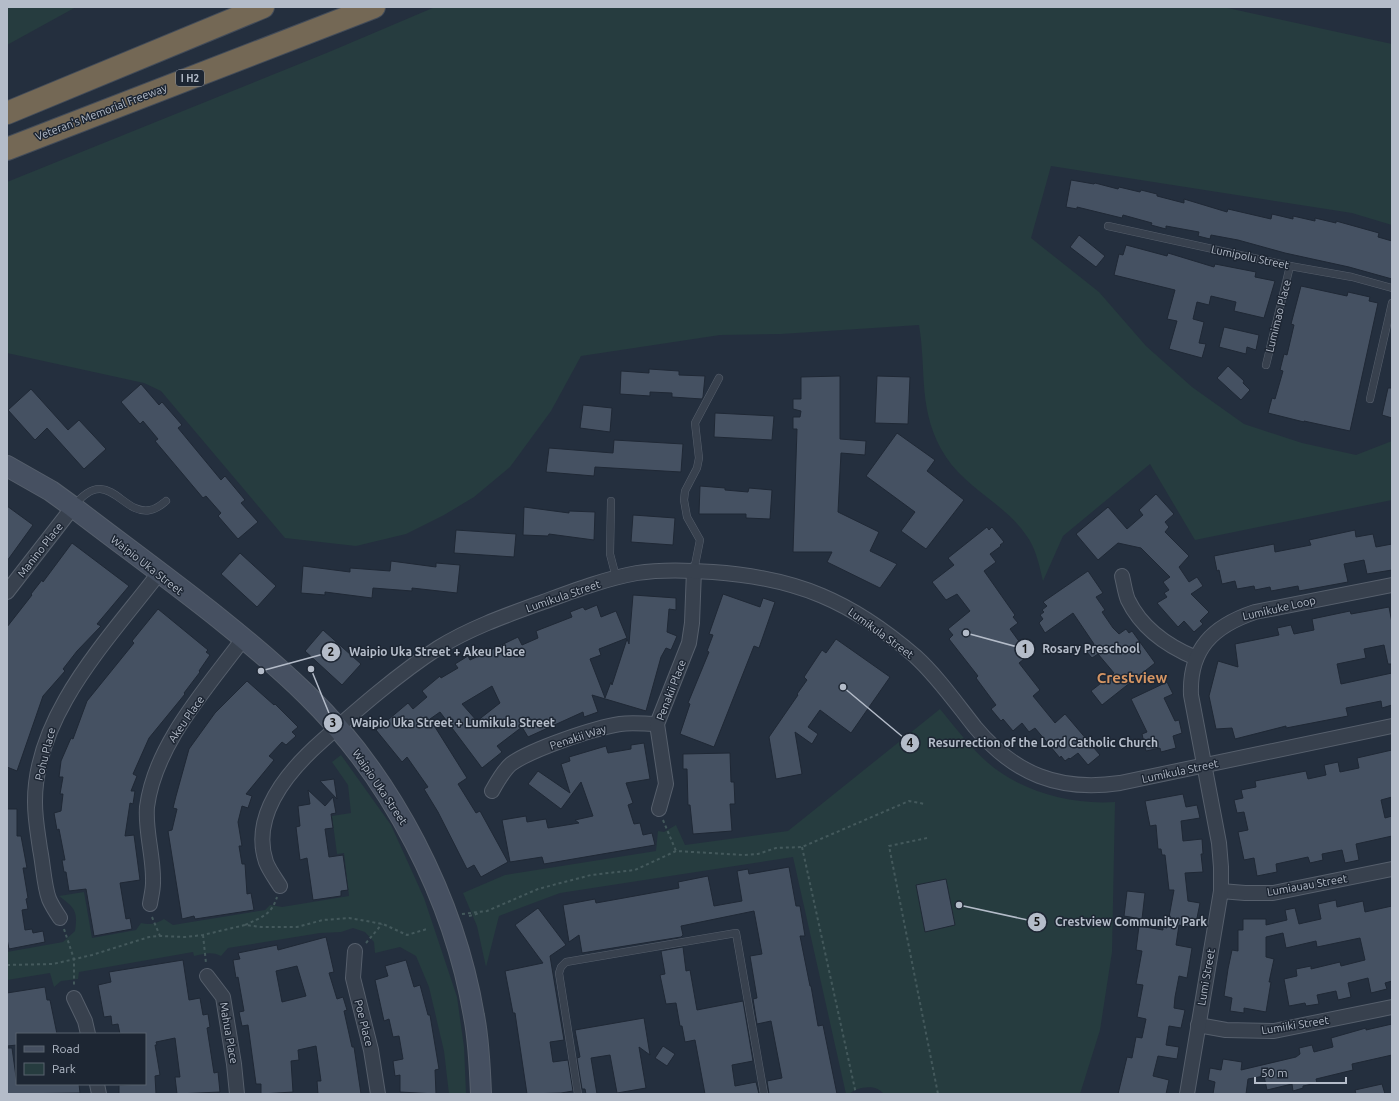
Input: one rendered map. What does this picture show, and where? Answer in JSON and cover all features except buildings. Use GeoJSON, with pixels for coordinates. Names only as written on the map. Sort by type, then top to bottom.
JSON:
{"type":"FeatureCollection","features":[{"type":"Feature","properties":{"kind":"highway"},"geometry":{"type":"LineString","coordinates":[[7,113],[263,7]]}},
{"type":"Feature","properties":{"kind":"highway","name":"Veteran's Memorial Freeway"},"geometry":{"type":"LineString","coordinates":[[7,149],[374,7]]}},
{"type":"Feature","properties":{"kind":"street","name":"Waipio Uka Street"},"geometry":{"type":"LineString","coordinates":[[7,466],[45,487],[73,507],[243,639],[308,696],[337,727],[395,805],[422,857],[447,917],[460,954],[474,1016],[481,1094]]}},
{"type":"Feature","properties":{"kind":"street","name":"Manino Place"},"geometry":{"type":"LineString","coordinates":[[7,592],[73,507]]}},
{"type":"Feature","properties":{"kind":"street","name":"Lumikula Street"},"geometry":{"type":"LineString","coordinates":[[280,886],[266,863],[263,842],[266,820],[273,800],[287,776],[301,759],[337,727],[385,688],[437,649],[460,636],[531,606],[616,578],[662,570],[694,570],[749,574],[796,585],[819,593],[842,605],[888,634],[915,656],[937,679],[977,729],[996,749],[1017,765],[1036,775],[1061,783],[1082,786],[1101,786],[1205,766],[1392,726]]}},
{"type":"Feature","properties":{"kind":"street","name":"Penakii Place"},"geometry":{"type":"LineString","coordinates":[[659,809],[666,784],[657,724],[689,643],[692,623],[694,570]]}},
{"type":"Feature","properties":{"kind":"street","name":"Pohu Place"},"geometry":{"type":"LineString","coordinates":[[60,918],[49,898],[37,830],[35,803],[38,775],[44,747],[53,721],[66,698],[159,573]]}},
{"type":"Feature","properties":{"kind":"street"},"geometry":{"type":"LineString","coordinates":[[1122,576],[1128,600],[1146,626],[1163,641],[1196,658]]}},
{"type":"Feature","properties":{"kind":"street","name":"Lumikuke Loop"},"geometry":{"type":"LineString","coordinates":[[1205,766],[1191,695],[1190,680],[1196,658],[1206,642],[1236,618],[1255,612],[1392,584]]}},
{"type":"Feature","properties":{"kind":"street","name":"Akeu Place"},"geometry":{"type":"LineString","coordinates":[[150,904],[153,883],[147,830],[148,807],[160,759],[170,739],[243,639]]}},
{"type":"Feature","properties":{"kind":"street","name":"Penakii Way"},"geometry":{"type":"LineString","coordinates":[[492,792],[498,780],[511,765],[528,754],[594,730],[622,724],[657,724]]}},
{"type":"Feature","properties":{"kind":"street","name":"Lumi Street"},"geometry":{"type":"LineString","coordinates":[[1187,1094],[1221,890],[1219,843],[1205,766]]}},
{"type":"Feature","properties":{"kind":"street","name":"Lumiauau Street"},"geometry":{"type":"LineString","coordinates":[[1221,890],[1246,893],[1273,893],[1392,869]]}},
{"type":"Feature","properties":{"kind":"street","name":"Poe Place"},"geometry":{"type":"LineString","coordinates":[[355,951],[353,978],[371,1050],[378,1094]]}},
{"type":"Feature","properties":{"kind":"street","name":"Mahua Place"},"geometry":{"type":"LineString","coordinates":[[207,976],[223,997],[234,1064],[237,1094]]}},
{"type":"Feature","properties":{"kind":"street"},"geometry":{"type":"LineString","coordinates":[[74,998],[85,1021],[88,1033]]}},
{"type":"Feature","properties":{"kind":"street","name":"Lumiiki Street"},"geometry":{"type":"LineString","coordinates":[[1198,1025],[1226,1030],[1274,1031],[1392,1007]]}},
{"type":"Feature","properties":{"kind":"lane","name":"Lumipolu Street"},"geometry":{"type":"LineString","coordinates":[[1108,226],[1290,266],[1352,277],[1392,288]]}},
{"type":"Feature","properties":{"kind":"lane","name":"Lumimao Place"},"geometry":{"type":"LineString","coordinates":[[1266,366],[1290,266]]}},
{"type":"Feature","properties":{"kind":"lane"},"geometry":{"type":"LineString","coordinates":[[1370,399],[1392,303]]}},
{"type":"Feature","properties":{"kind":"lane"},"geometry":{"type":"LineString","coordinates":[[694,570],[700,540],[687,517],[684,500],[685,491],[697,468],[699,458],[695,424],[719,378]]}},
{"type":"Feature","properties":{"kind":"lane"},"geometry":{"type":"LineString","coordinates":[[73,507],[81,497],[92,490],[104,489],[139,510],[149,511],[157,508],[166,501]]}},
{"type":"Feature","properties":{"kind":"lane"},"geometry":{"type":"LineString","coordinates":[[611,501],[610,554],[616,578]]}},
{"type":"Feature","properties":{"kind":"lane"},"geometry":{"type":"LineString","coordinates":[[578,1094],[560,973],[561,967],[566,962],[736,933],[764,1094]]}},
{"type":"Feature","properties":{"kind":"path"},"geometry":{"type":"LineString","coordinates":[[469,916],[487,911],[538,889],[591,875],[635,870],[676,851],[744,855],[758,854],[776,848],[802,847],[909,801],[925,804]]}},
{"type":"Feature","properties":{"kind":"path"},"geometry":{"type":"LineString","coordinates":[[659,809],[676,851]]}},
{"type":"Feature","properties":{"kind":"path"},"geometry":{"type":"LineString","coordinates":[[927,838],[889,846],[938,1094]]}},
{"type":"Feature","properties":{"kind":"path"},"geometry":{"type":"LineString","coordinates":[[802,847],[856,1094]]}},
{"type":"Feature","properties":{"kind":"path"},"geometry":{"type":"LineString","coordinates":[[7,965],[53,964],[160,936],[185,937],[203,935],[244,925],[265,916],[273,908],[280,886]]}},
{"type":"Feature","properties":{"kind":"path"},"geometry":{"type":"LineString","coordinates":[[150,904],[152,922],[160,936]]}},
{"type":"Feature","properties":{"kind":"path"},"geometry":{"type":"LineString","coordinates":[[447,917],[487,911]]}},
{"type":"Feature","properties":{"kind":"path"},"geometry":{"type":"LineString","coordinates":[[60,918],[74,959],[74,998]]}},
{"type":"Feature","properties":{"kind":"path"},"geometry":{"type":"LineString","coordinates":[[244,925],[297,927],[323,920],[349,918],[383,924],[407,935],[427,929]]}},
{"type":"Feature","properties":{"kind":"path"},"geometry":{"type":"LineString","coordinates":[[355,951],[370,940],[383,924]]}},
{"type":"Feature","properties":{"kind":"path"},"geometry":{"type":"LineString","coordinates":[[203,935],[207,976]]}},
{"type":"Feature","properties":{"kind":"green space"},"geometry":{"type":"Polygon","coordinates":[[[7,7],[76,7],[7,45],[7,7]]]}},
{"type":"Feature","properties":{"kind":"green space"},"geometry":{"type":"Polygon","coordinates":[[[435,7],[1223,7],[1392,44],[1392,225],[1352,213],[1051,166],[1031,238],[1099,292],[1146,346],[1192,387],[1244,424],[1302,443],[1356,455],[1392,441],[1392,500],[1195,540],[1150,464],[1063,536],[1043,581],[1035,551],[1026,535],[1008,514],[964,478],[946,457],[937,440],[927,408],[919,325],[781,334],[720,335],[581,356],[551,411],[510,467],[474,497],[444,515],[406,534],[356,546],[285,538],[161,391],[144,383],[7,353],[7,182],[329,52],[435,7]]]}},
{"type":"Feature","properties":{"kind":"green space"},"geometry":{"type":"Polygon","coordinates":[[[940,709],[980,756],[1000,772],[1015,781],[1031,789],[1064,799],[1115,802],[1112,952],[1100,1030],[1080,1094],[884,1094],[879,1089],[868,1087],[846,1094],[793,857],[560,893],[499,916],[486,967],[477,926],[463,893],[505,875],[656,851],[658,831],[664,832],[676,825],[685,845],[788,831],[940,709]]]}},
{"type":"Feature","properties":{"kind":"green space"},"geometry":{"type":"Polygon","coordinates":[[[341,755],[391,825],[424,898],[457,997],[464,1047],[466,1094],[449,1094],[444,1051],[429,987],[416,956],[400,947],[375,953],[374,942],[365,932],[353,928],[341,932],[320,933],[228,948],[221,956],[211,953],[194,956],[193,952],[79,972],[78,979],[61,981],[54,987],[50,973],[7,980],[7,952],[63,942],[75,931],[76,919],[74,910],[59,896],[84,892],[92,938],[136,930],[141,923],[153,924],[164,919],[173,925],[265,910],[270,905],[282,907],[349,896],[344,853],[337,854],[332,816],[351,813],[348,785],[332,762],[341,755]]]}},
{"type":"Feature","properties":{"kind":"place","name":"Rosary Preschool"},"geometry":{"type":"Point","coordinates":[966,633]}},
{"type":"Feature","properties":{"kind":"place","name":"Waipio Uka Street + Lumikula Street"},"geometry":{"type":"Point","coordinates":[311,669]}},
{"type":"Feature","properties":{"kind":"place","name":"Waipio Uka Street + Akeu Place"},"geometry":{"type":"Point","coordinates":[261,671]}},
{"type":"Feature","properties":{"kind":"place","name":"Resurrection of the Lord Catholic Church"},"geometry":{"type":"Point","coordinates":[843,687]}},
{"type":"Feature","properties":{"kind":"place","name":"Crestview Community Park"},"geometry":{"type":"Point","coordinates":[959,905]}},
{"type":"Feature","properties":{"kind":"district","name":"Crestview"},"geometry":{"type":"Point","coordinates":[1132,677]}}]}
